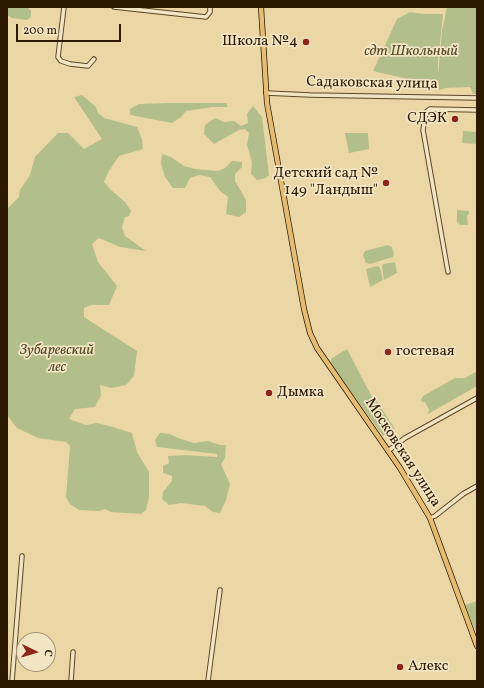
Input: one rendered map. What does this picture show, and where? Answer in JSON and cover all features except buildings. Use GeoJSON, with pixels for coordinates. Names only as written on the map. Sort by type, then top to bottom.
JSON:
{"type":"FeatureCollection","features":[{"type":"Feature","properties":{"kind":"main road","name":"Московская улица"},"geometry":{"type":"LineString","coordinates":[[261,7],[266,93],[304,309],[310,333],[317,348],[388,451],[430,518],[477,646]]}},
{"type":"Feature","properties":{"kind":"street"},"geometry":{"type":"LineString","coordinates":[[64,7],[58,57],[61,61],[70,64],[88,66],[94,59]]}},
{"type":"Feature","properties":{"kind":"street"},"geometry":{"type":"LineString","coordinates":[[114,7],[206,17],[210,12],[210,7]]}},
{"type":"Feature","properties":{"kind":"street","name":"Садаковская улица"},"geometry":{"type":"LineString","coordinates":[[266,93],[318,96],[477,98]]}},
{"type":"Feature","properties":{"kind":"street"},"geometry":{"type":"LineString","coordinates":[[448,272],[423,130],[426,112],[430,109],[477,110]]}},
{"type":"Feature","properties":{"kind":"street"},"geometry":{"type":"LineString","coordinates":[[388,451],[405,438],[477,398]]}},
{"type":"Feature","properties":{"kind":"street"},"geometry":{"type":"LineString","coordinates":[[430,518],[435,516],[463,494],[477,486]]}},
{"type":"Feature","properties":{"kind":"street"},"geometry":{"type":"LineString","coordinates":[[12,681],[22,556]]}},
{"type":"Feature","properties":{"kind":"street"},"geometry":{"type":"LineString","coordinates":[[208,681],[220,590]]}},
{"type":"Feature","properties":{"kind":"street"},"geometry":{"type":"LineString","coordinates":[[71,681],[73,652]]}},
{"type":"Feature","properties":{"kind":"green space"},"geometry":{"type":"Polygon","coordinates":[[[7,7],[27,7],[31,11],[31,17],[27,20],[12,18],[7,15],[7,7]]]}},
{"type":"Feature","properties":{"kind":"green space","name":"сдт Школьный"},"geometry":{"type":"Polygon","coordinates":[[[447,7],[477,7],[477,94],[473,94],[470,87],[446,88],[439,90],[438,76],[438,86],[373,71],[397,19],[410,12],[423,14],[443,14],[438,75],[442,31],[447,7]]]}},
{"type":"Feature","properties":{"kind":"green space","name":"Зубаревский лес"},"geometry":{"type":"Polygon","coordinates":[[[82,95],[96,107],[98,113],[104,118],[137,127],[142,139],[143,149],[119,156],[104,182],[125,202],[131,211],[129,216],[125,217],[122,227],[125,236],[146,251],[120,247],[99,238],[92,244],[98,262],[117,286],[109,305],[91,305],[84,308],[84,317],[137,351],[134,376],[126,385],[111,388],[100,385],[101,395],[95,407],[75,409],[69,419],[86,425],[97,423],[132,433],[137,452],[149,472],[149,497],[146,510],[141,514],[111,512],[105,509],[99,511],[79,510],[70,504],[66,497],[70,446],[66,442],[38,438],[17,428],[7,415],[7,209],[19,197],[20,190],[30,175],[35,157],[58,133],[68,133],[84,149],[102,139],[74,97],[82,95]]]}},
{"type":"Feature","properties":{"kind":"green space"},"geometry":{"type":"Polygon","coordinates":[[[226,103],[228,107],[212,107],[186,111],[181,117],[172,123],[130,115],[130,109],[139,104],[226,103]]]}},
{"type":"Feature","properties":{"kind":"green space"},"geometry":{"type":"Polygon","coordinates":[[[253,106],[262,117],[269,175],[266,178],[257,180],[251,174],[252,162],[247,145],[249,133],[245,129],[239,130],[214,144],[204,134],[205,125],[215,118],[224,122],[234,121],[241,126],[248,123],[247,114],[253,106]]]}},
{"type":"Feature","properties":{"kind":"green space"},"geometry":{"type":"Polygon","coordinates":[[[463,131],[477,132],[477,144],[462,143],[463,131]]]}},
{"type":"Feature","properties":{"kind":"green space"},"geometry":{"type":"Polygon","coordinates":[[[345,133],[368,133],[369,149],[349,153],[345,133]]]}},
{"type":"Feature","properties":{"kind":"green space"},"geometry":{"type":"Polygon","coordinates":[[[162,154],[171,157],[184,166],[195,169],[218,171],[225,168],[232,161],[242,162],[242,167],[235,174],[235,181],[246,200],[246,212],[239,217],[226,214],[228,197],[220,191],[210,177],[199,175],[190,178],[185,188],[173,188],[165,177],[161,164],[162,154]]]}},
{"type":"Feature","properties":{"kind":"green space"},"geometry":{"type":"Polygon","coordinates":[[[457,210],[469,211],[469,214],[467,215],[468,225],[460,225],[457,222],[457,210]]]}},
{"type":"Feature","properties":{"kind":"green space"},"geometry":{"type":"Polygon","coordinates":[[[388,245],[392,247],[394,254],[393,257],[370,264],[366,263],[363,255],[365,251],[388,245]]]}},
{"type":"Feature","properties":{"kind":"green space"},"geometry":{"type":"Polygon","coordinates":[[[395,262],[397,273],[384,280],[383,264],[395,262]]]}},
{"type":"Feature","properties":{"kind":"green space"},"geometry":{"type":"Polygon","coordinates":[[[378,266],[380,268],[383,280],[370,287],[366,269],[378,266]]]}},
{"type":"Feature","properties":{"kind":"green space"},"geometry":{"type":"Polygon","coordinates":[[[347,349],[373,399],[375,398],[395,429],[383,436],[330,363],[332,358],[347,349]]]}},
{"type":"Feature","properties":{"kind":"green space"},"geometry":{"type":"Polygon","coordinates":[[[477,371],[477,386],[428,414],[429,410],[425,402],[422,402],[421,400],[423,396],[455,378],[465,378],[477,371]]]}},
{"type":"Feature","properties":{"kind":"green space"},"geometry":{"type":"Polygon","coordinates":[[[160,433],[170,434],[194,443],[208,441],[220,445],[226,445],[225,458],[221,464],[230,484],[226,500],[220,513],[213,512],[205,506],[181,503],[169,505],[162,499],[163,492],[172,481],[172,476],[163,473],[163,466],[169,463],[168,456],[185,455],[217,457],[217,454],[157,447],[155,440],[160,433]]]}},
{"type":"Feature","properties":{"kind":"green space"},"geometry":{"type":"Polygon","coordinates":[[[477,601],[477,635],[465,605],[477,601]]]}},
{"type":"Feature","properties":{"kind":"place","name":"Школа №4"},"geometry":{"type":"Point","coordinates":[306,42]}},
{"type":"Feature","properties":{"kind":"place","name":"СДЭК"},"geometry":{"type":"Point","coordinates":[455,119]}},
{"type":"Feature","properties":{"kind":"place","name":"Детский сад № 149 \"Ландыш\""},"geometry":{"type":"Point","coordinates":[386,183]}},
{"type":"Feature","properties":{"kind":"place","name":"гостевая"},"geometry":{"type":"Point","coordinates":[388,352]}},
{"type":"Feature","properties":{"kind":"place","name":"Дымка"},"geometry":{"type":"Point","coordinates":[269,393]}},
{"type":"Feature","properties":{"kind":"place","name":"Алекс"},"geometry":{"type":"Point","coordinates":[400,667]}}]}
